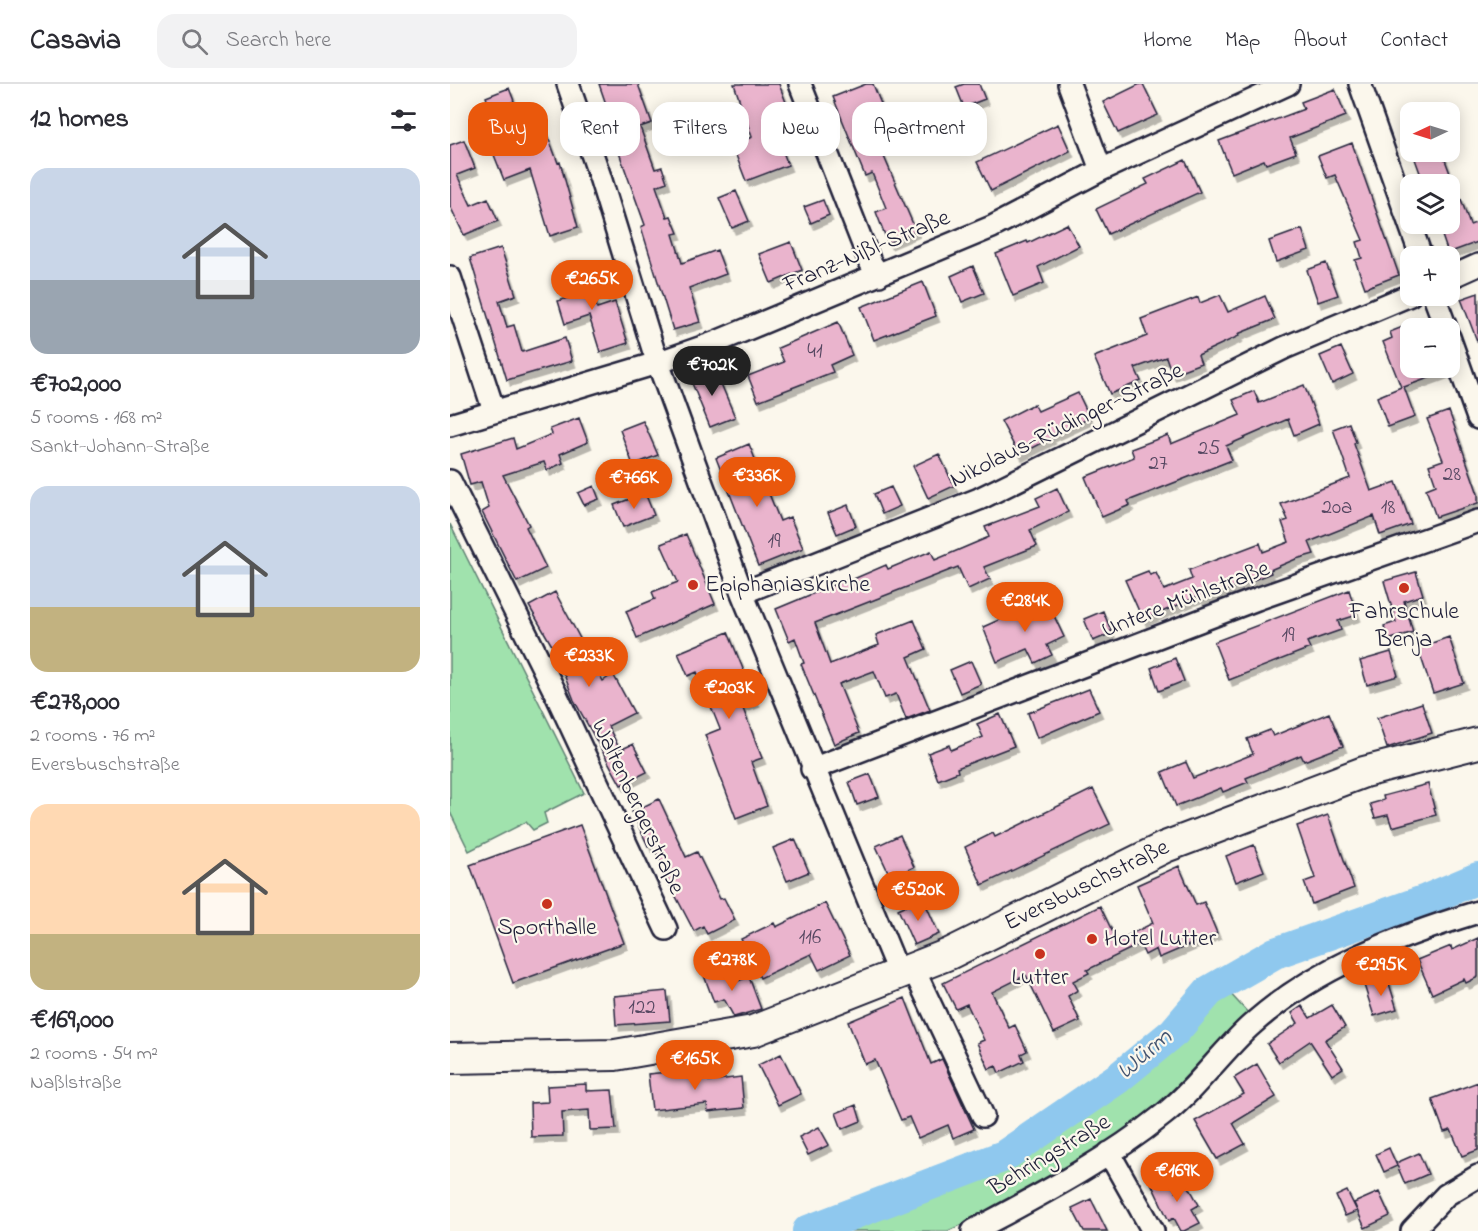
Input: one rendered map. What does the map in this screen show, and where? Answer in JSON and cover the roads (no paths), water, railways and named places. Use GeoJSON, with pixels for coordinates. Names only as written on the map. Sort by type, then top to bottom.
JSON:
{"type":"FeatureCollection","features":[{"type":"Feature","properties":{"kind":"main road","name":"Eversbuschstraße"},"geometry":{"type":"LineString","coordinates":[[450,1058],[615,1055],[701,1042],[753,1031],[948,954],[1165,847],[1364,772],[1478,743]]}},
{"type":"Feature","properties":{"kind":"street"},"geometry":{"type":"LineString","coordinates":[[568,84],[600,177],[657,363],[742,594],[812,769],[906,971],[982,1116]]}},
{"type":"Feature","properties":{"kind":"street"},"geometry":{"type":"LineString","coordinates":[[800,84],[870,262],[879,274]]}},
{"type":"Feature","properties":{"kind":"street"},"geometry":{"type":"LineString","coordinates":[[1069,84],[1101,170]]}},
{"type":"Feature","properties":{"kind":"street","name":"Franz-Nißl-Straße"},"geometry":{"type":"LineString","coordinates":[[450,425],[657,363],[879,274],[992,227],[1101,170],[1288,84]]}},
{"type":"Feature","properties":{"kind":"street"},"geometry":{"type":"LineString","coordinates":[[1360,84],[1417,246]]}},
{"type":"Feature","properties":{"kind":"street"},"geometry":{"type":"LineString","coordinates":[[1460,273],[1478,265]]}},
{"type":"Feature","properties":{"kind":"street"},"geometry":{"type":"LineString","coordinates":[[450,277],[494,411]]}},
{"type":"Feature","properties":{"kind":"street","name":"Nikolaus-Rüdinger-Straße"},"geometry":{"type":"LineString","coordinates":[[742,594],[980,499],[1284,348],[1400,299]]}},
{"type":"Feature","properties":{"kind":"street"},"geometry":{"type":"LineString","coordinates":[[1460,368],[1478,418]]}},
{"type":"Feature","properties":{"kind":"street","name":"Waltenbergerstraße"},"geometry":{"type":"LineString","coordinates":[[450,481],[555,692],[666,929]]}},
{"type":"Feature","properties":{"kind":"street","name":"Untere Mühlstraße"},"geometry":{"type":"LineString","coordinates":[[812,769],[1257,599],[1478,521]]}},
{"type":"Feature","properties":{"kind":"street","name":"Behringstraße"},"geometry":{"type":"LineString","coordinates":[[974,1231],[1109,1153],[1164,1114],[1249,1028],[1308,982],[1347,961],[1478,912]]}},
{"type":"Feature","properties":{"kind":"street"},"geometry":{"type":"LineString","coordinates":[[1109,1153],[1153,1231]]}},
{"type":"Feature","properties":{"kind":"street"},"geometry":{"type":"LineString","coordinates":[[1412,1231],[1446,1195],[1478,1176]]}},
{"type":"Feature","properties":{"kind":"waterway","name":"Würm"},"geometry":{"type":"LineString","coordinates":[[808,1231],[1004,1156],[1118,1078],[1174,1032],[1209,991],[1275,953],[1426,900],[1478,878]]}},
{"type":"Feature","properties":{"kind":"place","name":"Epiphaniaskirche"},"geometry":{"type":"Point","coordinates":[693,585]}},
{"type":"Feature","properties":{"kind":"place","name":"Fahrschule Benja"},"geometry":{"type":"Point","coordinates":[1404,588]}},
{"type":"Feature","properties":{"kind":"place","name":"Sporthalle"},"geometry":{"type":"Point","coordinates":[547,904]}},
{"type":"Feature","properties":{"kind":"place","name":"Hotel Lutter"},"geometry":{"type":"Point","coordinates":[1092,939]}},
{"type":"Feature","properties":{"kind":"place","name":"Lutter"},"geometry":{"type":"Point","coordinates":[1040,954]}}]}
